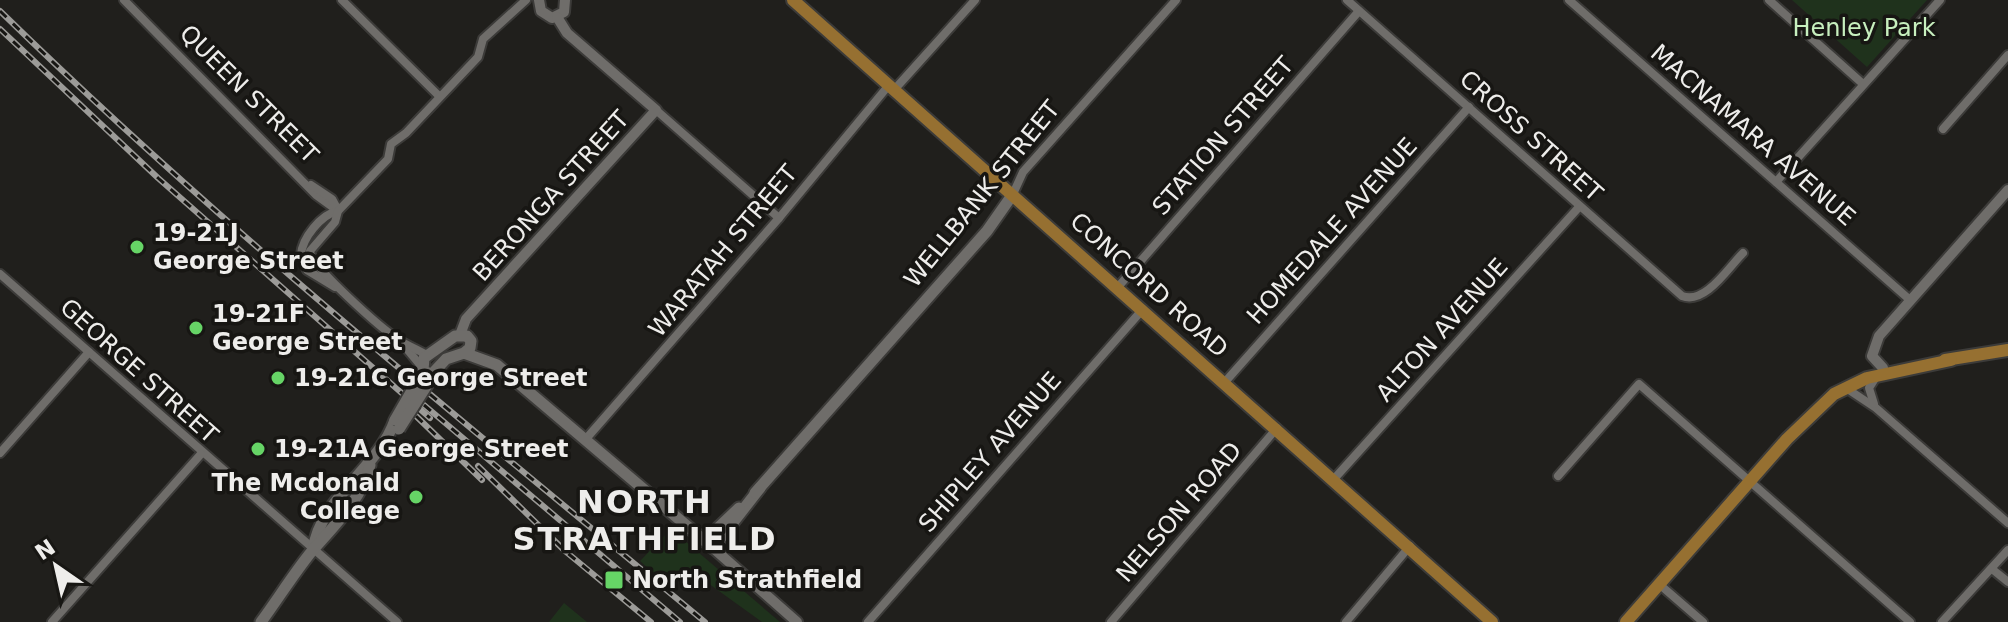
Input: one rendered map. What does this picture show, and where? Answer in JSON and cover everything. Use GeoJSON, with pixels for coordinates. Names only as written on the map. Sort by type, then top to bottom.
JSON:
{"type":"FeatureCollection","features":[{"type":"Feature","properties":{"kind":"main road","name":"CONCORD ROAD"},"geometry":{"type":"LineString","coordinates":[[793,0],[1475,603],[1492,622]]}},
{"type":"Feature","properties":{"kind":"main road","name":"WELLBANK STREET"},"geometry":{"type":"LineString","coordinates":[[711,547],[987,231],[1013,194]]}},
{"type":"Feature","properties":{"kind":"main road"},"geometry":{"type":"LineString","coordinates":[[425,368],[464,353],[470,348],[466,338]]}},
{"type":"Feature","properties":{"kind":"main road"},"geometry":{"type":"LineString","coordinates":[[466,338],[489,354],[497,365],[711,547]]}},
{"type":"Feature","properties":{"kind":"main road"},"geometry":{"type":"LineString","coordinates":[[261,622],[313,550],[325,541],[367,477],[370,465],[394,429],[425,368],[466,338]]}},
{"type":"Feature","properties":{"kind":"main road"},"geometry":{"type":"LineString","coordinates":[[1626,622],[1787,439],[1804,415],[1835,384],[1854,375],[2008,350]]}},
{"type":"Feature","properties":{"kind":"main road"},"geometry":{"type":"LineString","coordinates":[[464,353],[497,365]]}},
{"type":"Feature","properties":{"kind":"main road"},"geometry":{"type":"LineString","coordinates":[[1787,439],[1845,387],[1880,372]]}},
{"type":"Feature","properties":{"kind":"main road","name":"WELLBANK STREET"},"geometry":{"type":"LineString","coordinates":[[711,547],[718,528],[760,488]]}},
{"type":"Feature","properties":{"kind":"main road"},"geometry":{"type":"LineString","coordinates":[[695,534],[718,528]]}},
{"type":"Feature","properties":{"kind":"main road","name":"CONCORD ROAD"},"geometry":{"type":"LineString","coordinates":[[1475,603],[1503,622]]}},
{"type":"Feature","properties":{"kind":"street","name":"QUEEN STREET"},"geometry":{"type":"LineString","coordinates":[[124,0],[327,205],[338,211]]}},
{"type":"Feature","properties":{"kind":"street"},"geometry":{"type":"LineString","coordinates":[[342,0],[439,96]]}},
{"type":"Feature","properties":{"kind":"street"},"geometry":{"type":"LineString","coordinates":[[425,368],[401,342],[337,287],[310,255],[313,246],[335,222],[338,211],[378,165],[388,159],[391,144],[406,133],[478,57],[483,39],[526,0]]}},
{"type":"Feature","properties":{"kind":"street"},"geometry":{"type":"LineString","coordinates":[[539,0],[544,15],[557,17],[564,12],[565,0]]}},
{"type":"Feature","properties":{"kind":"street","name":"WARATAH STREET"},"geometry":{"type":"LineString","coordinates":[[585,440],[892,88],[975,0]]}},
{"type":"Feature","properties":{"kind":"street","name":"WELLBANK STREET"},"geometry":{"type":"LineString","coordinates":[[1013,194],[1023,172],[1176,0]]}},
{"type":"Feature","properties":{"kind":"street","name":"CROSS STREET"},"geometry":{"type":"LineString","coordinates":[[1347,0],[1579,207],[1689,299],[1702,295],[1743,253]]}},
{"type":"Feature","properties":{"kind":"street","name":"MACNAMARA AVENUE"},"geometry":{"type":"LineString","coordinates":[[1569,0],[1910,300]]}},
{"type":"Feature","properties":{"kind":"street"},"geometry":{"type":"LineString","coordinates":[[1769,0],[1863,84]]}},
{"type":"Feature","properties":{"kind":"street"},"geometry":{"type":"LineString","coordinates":[[1776,182],[1940,0]]}},
{"type":"Feature","properties":{"kind":"street","name":"STATION STREET"},"geometry":{"type":"LineString","coordinates":[[1118,287],[1359,11]]}},
{"type":"Feature","properties":{"kind":"street"},"geometry":{"type":"LineString","coordinates":[[557,17],[567,33],[779,218]]}},
{"type":"Feature","properties":{"kind":"street"},"geometry":{"type":"LineString","coordinates":[[1943,129],[2008,55]]}},
{"type":"Feature","properties":{"kind":"street","name":"HOMEDALE AVENUE"},"geometry":{"type":"LineString","coordinates":[[1225,382],[1469,107]]}},
{"type":"Feature","properties":{"kind":"street","name":"BERONGA STREET"},"geometry":{"type":"LineString","coordinates":[[466,338],[461,327],[476,308],[656,110]]}},
{"type":"Feature","properties":{"kind":"street"},"geometry":{"type":"LineString","coordinates":[[1876,408],[1870,399],[1869,388],[1880,372],[1872,356],[1879,336],[2008,190]]}},
{"type":"Feature","properties":{"kind":"street","name":"ALTON AVENUE"},"geometry":{"type":"LineString","coordinates":[[1334,479],[1579,207]]}},
{"type":"Feature","properties":{"kind":"street","name":"GEORGE STREET"},"geometry":{"type":"LineString","coordinates":[[0,274],[201,454],[397,622]]}},
{"type":"Feature","properties":{"kind":"street","name":"SHIPLEY AVENUE"},"geometry":{"type":"LineString","coordinates":[[868,622],[1143,309]]}},
{"type":"Feature","properties":{"kind":"street"},"geometry":{"type":"LineString","coordinates":[[0,453],[89,352]]}},
{"type":"Feature","properties":{"kind":"street"},"geometry":{"type":"LineString","coordinates":[[1558,476],[1639,384],[1910,622]]}},
{"type":"Feature","properties":{"kind":"street"},"geometry":{"type":"LineString","coordinates":[[1845,387],[1876,408],[2008,523]]}},
{"type":"Feature","properties":{"kind":"street","name":"NELSON ROAD"},"geometry":{"type":"LineString","coordinates":[[1111,622],[1277,428]]}},
{"type":"Feature","properties":{"kind":"street"},"geometry":{"type":"LineString","coordinates":[[52,622],[201,454]]}},
{"type":"Feature","properties":{"kind":"street"},"geometry":{"type":"LineString","coordinates":[[1346,622],[1410,546]]}},
{"type":"Feature","properties":{"kind":"street"},"geometry":{"type":"LineString","coordinates":[[711,547],[797,622]]}},
{"type":"Feature","properties":{"kind":"street"},"geometry":{"type":"LineString","coordinates":[[1942,622],[2008,550]]}},
{"type":"Feature","properties":{"kind":"street"},"geometry":{"type":"LineString","coordinates":[[1992,569],[2008,582]]}},
{"type":"Feature","properties":{"kind":"street"},"geometry":{"type":"LineString","coordinates":[[1659,584],[1703,622]]}},
{"type":"Feature","properties":{"kind":"green space","name":"Henley Park"},"geometry":{"type":"Polygon","coordinates":[[[1792,0],[1927,0],[1867,67],[1792,0]]]}},
{"type":"Feature","properties":{"kind":"green space"},"geometry":{"type":"Polygon","coordinates":[[[671,529],[780,622],[762,622],[705,581],[661,580],[640,561],[671,529]]]}},
{"type":"Feature","properties":{"kind":"green space"},"geometry":{"type":"Polygon","coordinates":[[[564,603],[587,622],[549,622],[564,603]]]}},
{"type":"Feature","properties":{"kind":"railway"},"geometry":{"type":"LineString","coordinates":[[0,11],[84,92],[258,248],[705,622]]}},
{"type":"Feature","properties":{"kind":"railway"},"geometry":{"type":"LineString","coordinates":[[0,29],[158,178],[430,418]]}},
{"type":"Feature","properties":{"kind":"railway"},"geometry":{"type":"LineString","coordinates":[[424,405],[680,622]]}},
{"type":"Feature","properties":{"kind":"railway"},"geometry":{"type":"LineString","coordinates":[[416,416],[482,480]]}},
{"type":"Feature","properties":{"kind":"railway"},"geometry":{"type":"LineString","coordinates":[[478,466],[565,551],[651,622]]}},
{"type":"Feature","properties":{"kind":"place","name":"19-21J George Street"},"geometry":{"type":"Point","coordinates":[137,247]}},
{"type":"Feature","properties":{"kind":"place","name":"19-21F George Street"},"geometry":{"type":"Point","coordinates":[196,328]}},
{"type":"Feature","properties":{"kind":"place","name":"19-21C George Street"},"geometry":{"type":"Point","coordinates":[278,378]}},
{"type":"Feature","properties":{"kind":"place","name":"19-21A George Street"},"geometry":{"type":"Point","coordinates":[258,449]}},
{"type":"Feature","properties":{"kind":"place","name":"The Mcdonald College"},"geometry":{"type":"Point","coordinates":[416,497]}},
{"type":"Feature","properties":{"kind":"place","name":"North Strathfield"},"geometry":{"type":"Point","coordinates":[614,580]}},
{"type":"Feature","properties":{"kind":"district","name":"NORTH STRATHFIELD"},"geometry":{"type":"Point","coordinates":[645,520]}}]}
